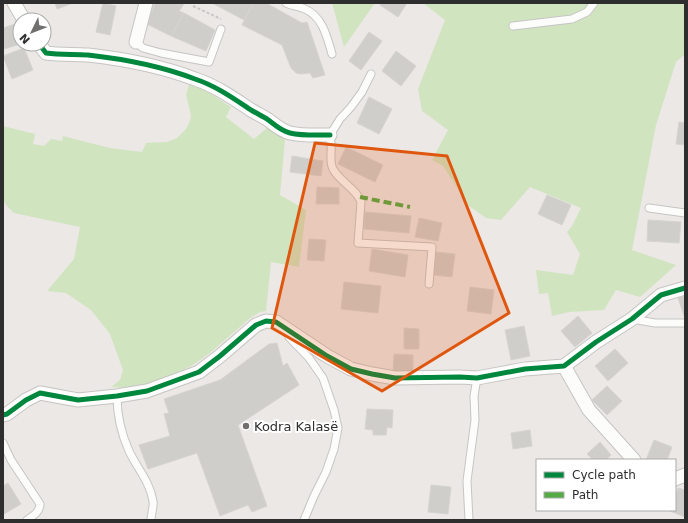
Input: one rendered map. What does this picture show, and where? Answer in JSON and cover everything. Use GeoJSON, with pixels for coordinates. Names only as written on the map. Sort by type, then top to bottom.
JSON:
{"type":"FeatureCollection","features":[{"type":"Feature","properties":{"kind":"street"},"geometry":{"type":"LineString","coordinates":[[14,3],[19,12]]}},
{"type":"Feature","properties":{"kind":"street"},"geometry":{"type":"LineString","coordinates":[[136,42],[146,3]]}},
{"type":"Feature","properties":{"kind":"street"},"geometry":{"type":"LineString","coordinates":[[46,52],[95,56],[149,65],[195,79],[218,89],[289,133],[330,135]]}},
{"type":"Feature","properties":{"kind":"street"},"geometry":{"type":"LineString","coordinates":[[3,415],[40,393],[78,400],[147,391],[199,372],[256,325],[266,321],[276,322],[327,356],[351,369],[395,378],[477,378],[525,370],[564,366],[596,342],[632,319],[660,295],[685,288]]}},
{"type":"Feature","properties":{"kind":"street"},"geometry":{"type":"LineString","coordinates":[[564,366],[589,410],[633,459]]}},
{"type":"Feature","properties":{"kind":"lane"},"geometry":{"type":"LineString","coordinates":[[286,3],[306,9],[317,17],[323,26],[332,54]]}},
{"type":"Feature","properties":{"kind":"lane"},"geometry":{"type":"LineString","coordinates":[[513,26],[572,19],[587,12],[594,3]]}},
{"type":"Feature","properties":{"kind":"lane"},"geometry":{"type":"LineString","coordinates":[[136,42],[143,48],[161,53],[209,62],[222,29]]}},
{"type":"Feature","properties":{"kind":"lane"},"geometry":{"type":"LineString","coordinates":[[371,74],[362,92],[340,119],[330,135],[332,145],[330,159],[332,168],[338,176],[360,196],[361,202],[358,243],[432,247],[429,284]]}},
{"type":"Feature","properties":{"kind":"lane"},"geometry":{"type":"LineString","coordinates":[[649,208],[685,213]]}},
{"type":"Feature","properties":{"kind":"lane"},"geometry":{"type":"LineString","coordinates":[[632,319],[655,323],[685,323]]}},
{"type":"Feature","properties":{"kind":"lane"},"geometry":{"type":"LineString","coordinates":[[276,322],[309,358],[323,378],[334,410],[338,428],[334,449],[326,472],[304,520]]}},
{"type":"Feature","properties":{"kind":"lane"},"geometry":{"type":"LineString","coordinates":[[469,520],[467,481],[475,420],[474,396],[477,378]]}},
{"type":"Feature","properties":{"kind":"lane"},"geometry":{"type":"LineString","coordinates":[[117,396],[117,409],[123,437],[129,452],[146,481],[153,502],[151,520]]}},
{"type":"Feature","properties":{"kind":"lane"},"geometry":{"type":"LineString","coordinates":[[3,443],[40,504],[40,508],[37,512],[27,520]]}},
{"type":"Feature","properties":{"kind":"path"},"geometry":{"type":"LineString","coordinates":[[193,6],[221,19]]}},
{"type":"Feature","properties":{"kind":"highlighted area"},"geometry":{"type":"Polygon","coordinates":[[[315,143],[447,156],[509,313],[382,391],[272,328],[315,143]]]}},
{"type":"Feature","properties":{"kind":"green space"},"geometry":{"type":"Polygon","coordinates":[[[332,3],[375,3],[344,47],[332,3]]]}},
{"type":"Feature","properties":{"kind":"green space"},"geometry":{"type":"Polygon","coordinates":[[[423,3],[685,3],[685,54],[676,62],[656,125],[632,250],[676,265],[640,297],[616,290],[604,310],[569,312],[552,316],[548,293],[539,294],[536,270],[573,275],[580,254],[567,232],[572,226],[581,208],[530,187],[501,220],[486,218],[469,206],[443,166],[432,160],[448,130],[422,111],[418,89],[445,20],[423,3]]]}},
{"type":"Feature","properties":{"kind":"green space"},"geometry":{"type":"Polygon","coordinates":[[[189,85],[198,87],[210,93],[231,107],[226,117],[254,139],[267,128],[285,139],[280,195],[306,210],[299,267],[271,262],[266,311],[260,312],[249,319],[210,353],[191,366],[144,388],[111,387],[120,380],[123,370],[110,334],[91,310],[66,293],[47,291],[74,259],[80,227],[14,213],[6,205],[3,199],[3,126],[35,134],[33,144],[44,146],[51,139],[62,141],[63,136],[110,148],[142,152],[146,143],[167,142],[177,138],[186,129],[191,115],[186,95],[189,85]]]}},
{"type":"Feature","properties":{"kind":"building"},"geometry":{"type":"Polygon","coordinates":[[[55,3],[73,3],[57,9],[55,3]]]}},
{"type":"Feature","properties":{"kind":"building"},"geometry":{"type":"Polygon","coordinates":[[[103,3],[116,6],[110,35],[96,32],[103,3]]]}},
{"type":"Feature","properties":{"kind":"building"},"geometry":{"type":"Polygon","coordinates":[[[155,3],[173,3],[182,7],[179,11],[184,13],[171,36],[147,24],[155,3]]]}},
{"type":"Feature","properties":{"kind":"building"},"geometry":{"type":"Polygon","coordinates":[[[173,3],[184,3],[182,7],[173,3]]]}},
{"type":"Feature","properties":{"kind":"building"},"geometry":{"type":"Polygon","coordinates":[[[212,3],[253,3],[244,20],[212,3]]]}},
{"type":"Feature","properties":{"kind":"building"},"geometry":{"type":"Polygon","coordinates":[[[253,3],[266,3],[302,23],[307,22],[325,75],[313,78],[310,73],[296,73],[291,68],[282,45],[242,25],[253,3]]]}},
{"type":"Feature","properties":{"kind":"building"},"geometry":{"type":"Polygon","coordinates":[[[381,3],[407,3],[398,17],[380,5],[381,3]]]}},
{"type":"Feature","properties":{"kind":"building"},"geometry":{"type":"Polygon","coordinates":[[[184,13],[215,30],[206,51],[171,36],[184,13]]]}},
{"type":"Feature","properties":{"kind":"building"},"geometry":{"type":"Polygon","coordinates":[[[12,25],[12,46],[4,49],[3,28],[12,25]]]}},
{"type":"Feature","properties":{"kind":"building"},"geometry":{"type":"Polygon","coordinates":[[[369,32],[382,41],[361,70],[349,61],[369,32]]]}},
{"type":"Feature","properties":{"kind":"building"},"geometry":{"type":"Polygon","coordinates":[[[396,51],[416,66],[401,86],[382,71],[396,51]]]}},
{"type":"Feature","properties":{"kind":"building"},"geometry":{"type":"Polygon","coordinates":[[[14,52],[26,52],[33,70],[12,79],[3,56],[14,52]]]}},
{"type":"Feature","properties":{"kind":"building"},"geometry":{"type":"Polygon","coordinates":[[[369,97],[392,109],[379,134],[357,123],[369,97]]]}},
{"type":"Feature","properties":{"kind":"building"},"geometry":{"type":"Polygon","coordinates":[[[679,122],[685,123],[685,145],[676,144],[679,122]]]}},
{"type":"Feature","properties":{"kind":"building"},"geometry":{"type":"Polygon","coordinates":[[[346,147],[383,165],[375,182],[338,164],[346,147]]]}},
{"type":"Feature","properties":{"kind":"building"},"geometry":{"type":"Polygon","coordinates":[[[292,156],[323,161],[321,176],[290,172],[292,156]]]}},
{"type":"Feature","properties":{"kind":"building"},"geometry":{"type":"Polygon","coordinates":[[[317,187],[339,188],[339,204],[316,204],[317,187]]]}},
{"type":"Feature","properties":{"kind":"building"},"geometry":{"type":"Polygon","coordinates":[[[547,195],[571,205],[562,225],[538,214],[547,195]]]}},
{"type":"Feature","properties":{"kind":"building"},"geometry":{"type":"Polygon","coordinates":[[[365,212],[411,216],[409,233],[364,229],[365,212]]]}},
{"type":"Feature","properties":{"kind":"building"},"geometry":{"type":"Polygon","coordinates":[[[419,218],[442,223],[438,241],[415,237],[419,218]]]}},
{"type":"Feature","properties":{"kind":"building"},"geometry":{"type":"Polygon","coordinates":[[[648,220],[681,222],[679,243],[647,241],[648,220]]]}},
{"type":"Feature","properties":{"kind":"building"},"geometry":{"type":"Polygon","coordinates":[[[309,239],[326,240],[324,261],[307,260],[309,239]]]}},
{"type":"Feature","properties":{"kind":"building"},"geometry":{"type":"Polygon","coordinates":[[[372,249],[408,255],[405,277],[369,271],[372,249]]]}},
{"type":"Feature","properties":{"kind":"building"},"geometry":{"type":"Polygon","coordinates":[[[436,252],[455,254],[452,277],[433,275],[436,252]]]}},
{"type":"Feature","properties":{"kind":"building"},"geometry":{"type":"Polygon","coordinates":[[[344,282],[381,286],[378,313],[341,309],[344,282]]]}},
{"type":"Feature","properties":{"kind":"building"},"geometry":{"type":"Polygon","coordinates":[[[470,287],[494,290],[491,314],[467,311],[470,287]]]}},
{"type":"Feature","properties":{"kind":"building"},"geometry":{"type":"Polygon","coordinates":[[[685,296],[685,316],[684,316],[678,298],[685,296]]]}},
{"type":"Feature","properties":{"kind":"building"},"geometry":{"type":"Polygon","coordinates":[[[578,316],[592,333],[575,347],[561,331],[578,316]]]}},
{"type":"Feature","properties":{"kind":"building"},"geometry":{"type":"Polygon","coordinates":[[[524,326],[530,356],[511,360],[505,330],[524,326]]]}},
{"type":"Feature","properties":{"kind":"building"},"geometry":{"type":"Polygon","coordinates":[[[404,328],[419,329],[419,349],[404,349],[404,328]]]}},
{"type":"Feature","properties":{"kind":"building"},"geometry":{"type":"Polygon","coordinates":[[[277,343],[283,366],[287,363],[299,385],[238,425],[267,506],[252,512],[248,505],[220,516],[197,453],[148,469],[139,445],[170,436],[164,414],[169,413],[164,399],[220,380],[269,344],[277,343]]]}},
{"type":"Feature","properties":{"kind":"building"},"geometry":{"type":"Polygon","coordinates":[[[615,349],[628,363],[608,381],[595,366],[615,349]]]}},
{"type":"Feature","properties":{"kind":"building"},"geometry":{"type":"Polygon","coordinates":[[[394,354],[413,355],[413,373],[393,373],[394,354]]]}},
{"type":"Feature","properties":{"kind":"building"},"geometry":{"type":"Polygon","coordinates":[[[607,386],[622,401],[607,415],[592,400],[607,386]]]}},
{"type":"Feature","properties":{"kind":"building"},"geometry":{"type":"Polygon","coordinates":[[[367,409],[393,410],[392,428],[387,427],[386,435],[373,435],[373,430],[365,429],[367,409]]]}},
{"type":"Feature","properties":{"kind":"building"},"geometry":{"type":"Polygon","coordinates":[[[530,430],[532,446],[513,449],[511,433],[530,430]]]}},
{"type":"Feature","properties":{"kind":"building"},"geometry":{"type":"Polygon","coordinates":[[[654,440],[672,447],[667,459],[646,459],[654,440]]]}},
{"type":"Feature","properties":{"kind":"building"},"geometry":{"type":"Polygon","coordinates":[[[600,442],[611,455],[607,459],[592,459],[587,454],[600,442]]]}},
{"type":"Feature","properties":{"kind":"building"},"geometry":{"type":"Polygon","coordinates":[[[8,483],[21,504],[4,514],[3,486],[8,483]]]}},
{"type":"Feature","properties":{"kind":"building"},"geometry":{"type":"Polygon","coordinates":[[[431,485],[451,487],[448,514],[428,512],[431,485]]]}},
{"type":"Feature","properties":{"kind":"building"},"geometry":{"type":"Polygon","coordinates":[[[678,488],[685,490],[685,517],[670,511],[676,511],[676,494],[678,488]]]}},
{"type":"Feature","properties":{"kind":"marked path"},"geometry":{"type":"LineString","coordinates":[[360,197],[410,207]]}},
{"type":"Feature","properties":{"kind":"cycle path"},"geometry":{"type":"LineString","coordinates":[[45,52],[56,54],[88,55],[115,59],[182,74],[217,89],[287,132],[305,135],[330,135]]}},
{"type":"Feature","properties":{"kind":"cycle path"},"geometry":{"type":"LineString","coordinates":[[3,415],[40,393],[78,400],[147,391],[199,372],[256,325],[266,321],[276,322],[327,356],[351,369],[395,378],[477,378],[525,369],[564,366],[596,342],[632,319],[661,295],[685,288]]}},
{"type":"Feature","properties":{"kind":"place","name":"Kodra Kalasë"},"geometry":{"type":"Point","coordinates":[246,426]}}]}
